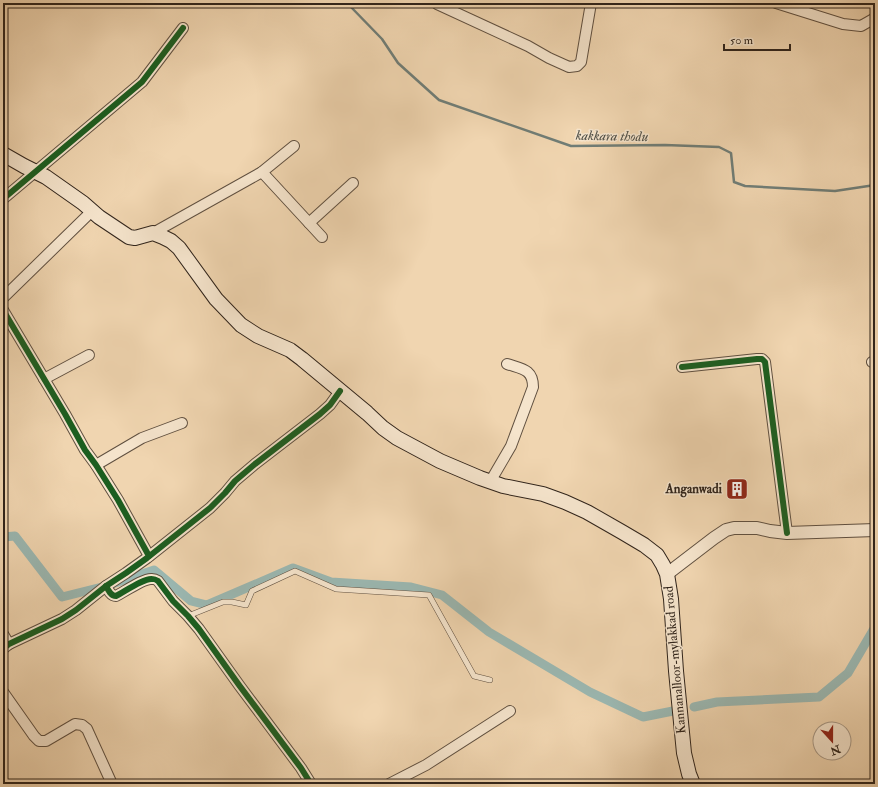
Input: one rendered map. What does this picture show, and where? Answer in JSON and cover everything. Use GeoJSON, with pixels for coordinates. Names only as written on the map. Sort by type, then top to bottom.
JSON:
{"type":"FeatureCollection","features":[{"type":"Feature","properties":{"kind":"main road"},"geometry":{"type":"LineString","coordinates":[[3,154],[46,177],[99,217],[129,237],[135,238],[153,233]]}},
{"type":"Feature","properties":{"kind":"main road","name":"Kannanalloor-mylakkad road"},"geometry":{"type":"LineString","coordinates":[[153,233],[171,241],[179,248],[216,299],[241,325],[258,336],[290,350],[397,438],[440,461],[490,482],[544,494],[565,502],[587,512],[644,544],[657,555],[667,574],[671,600],[684,753],[693,784]]}},
{"type":"Feature","properties":{"kind":"street"},"geometry":{"type":"LineString","coordinates":[[437,4],[528,46],[569,67],[577,66],[581,62],[591,3]]}},
{"type":"Feature","properties":{"kind":"street"},"geometry":{"type":"LineString","coordinates":[[776,3],[843,24],[862,26],[875,18]]}},
{"type":"Feature","properties":{"kind":"street"},"geometry":{"type":"LineString","coordinates":[[3,200],[142,82],[183,28]]}},
{"type":"Feature","properties":{"kind":"street"},"geometry":{"type":"LineString","coordinates":[[153,233],[262,172],[294,146]]}},
{"type":"Feature","properties":{"kind":"street"},"geometry":{"type":"LineString","coordinates":[[262,172],[322,237]]}},
{"type":"Feature","properties":{"kind":"street"},"geometry":{"type":"LineString","coordinates":[[309,223],[353,183]]}},
{"type":"Feature","properties":{"kind":"street"},"geometry":{"type":"LineString","coordinates":[[3,298],[92,211]]}},
{"type":"Feature","properties":{"kind":"street"},"geometry":{"type":"LineString","coordinates":[[3,310],[85,450],[118,500],[149,556]]}},
{"type":"Feature","properties":{"kind":"street"},"geometry":{"type":"LineString","coordinates":[[44,379],[89,356]]}},
{"type":"Feature","properties":{"kind":"street"},"geometry":{"type":"LineString","coordinates":[[682,367],[757,359],[762,359],[765,362],[787,533]]}},
{"type":"Feature","properties":{"kind":"street"},"geometry":{"type":"LineString","coordinates":[[490,482],[511,446],[533,387],[533,381],[527,371],[507,364]]}},
{"type":"Feature","properties":{"kind":"street"},"geometry":{"type":"LineString","coordinates":[[3,634],[6,646],[62,619],[76,610],[106,586],[149,556],[210,508],[255,464],[330,405],[340,391]]}},
{"type":"Feature","properties":{"kind":"street"},"geometry":{"type":"LineString","coordinates":[[96,465],[142,438],[182,423]]}},
{"type":"Feature","properties":{"kind":"street"},"geometry":{"type":"LineString","coordinates":[[667,574],[714,538],[726,530],[734,528],[787,533],[875,530]]}},
{"type":"Feature","properties":{"kind":"street"},"geometry":{"type":"LineString","coordinates":[[106,586],[113,596],[116,596],[144,581],[150,579],[158,581],[173,601],[199,629],[239,686],[301,768],[311,784]]}},
{"type":"Feature","properties":{"kind":"street"},"geometry":{"type":"LineString","coordinates":[[3,692],[39,741],[46,741],[75,724],[82,725],[87,729],[112,784]]}},
{"type":"Feature","properties":{"kind":"street"},"geometry":{"type":"LineString","coordinates":[[389,784],[426,765],[510,711]]}},
{"type":"Feature","properties":{"kind":"lane"},"geometry":{"type":"LineString","coordinates":[[188,616],[223,602],[246,605],[252,591],[295,571],[336,589],[429,595],[474,676],[490,680]]}},
{"type":"Feature","properties":{"kind":"waterway","name":"kakkara thodu"},"geometry":{"type":"LineString","coordinates":[[346,3],[382,39],[398,63],[439,100],[571,146],[665,145],[719,147],[731,153],[734,182],[745,186],[835,191],[875,185]]}},
{"type":"Feature","properties":{"kind":"waterway"},"geometry":{"type":"LineString","coordinates":[[3,537],[15,536],[62,597],[106,586],[154,570],[191,601],[207,605],[293,568],[331,582],[411,587],[442,595],[489,632],[590,692],[643,717],[673,711]]}},
{"type":"Feature","properties":{"kind":"waterway"},"geometry":{"type":"LineString","coordinates":[[694,707],[717,702],[819,697],[848,673],[875,627]]}},
{"type":"Feature","properties":{"kind":"cycle path"},"geometry":{"type":"LineString","coordinates":[[3,199],[142,82],[183,28]]}},
{"type":"Feature","properties":{"kind":"cycle path"},"geometry":{"type":"LineString","coordinates":[[3,310],[85,450],[118,500],[149,556]]}},
{"type":"Feature","properties":{"kind":"cycle path"},"geometry":{"type":"LineString","coordinates":[[682,367],[757,359],[762,359],[765,362],[787,533]]}},
{"type":"Feature","properties":{"kind":"cycle path"},"geometry":{"type":"LineString","coordinates":[[3,649],[9,644],[62,619],[147,558],[210,508],[235,481],[255,464],[320,414],[330,405],[340,391]]}},
{"type":"Feature","properties":{"kind":"cycle path"},"geometry":{"type":"LineString","coordinates":[[106,586],[111,594],[116,596],[148,579],[155,579],[158,581],[173,601],[199,629],[301,768],[311,784]]}},
{"type":"Feature","properties":{"kind":"place","name":"Anganwadi"},"geometry":{"type":"Point","coordinates":[737,489]}}]}
